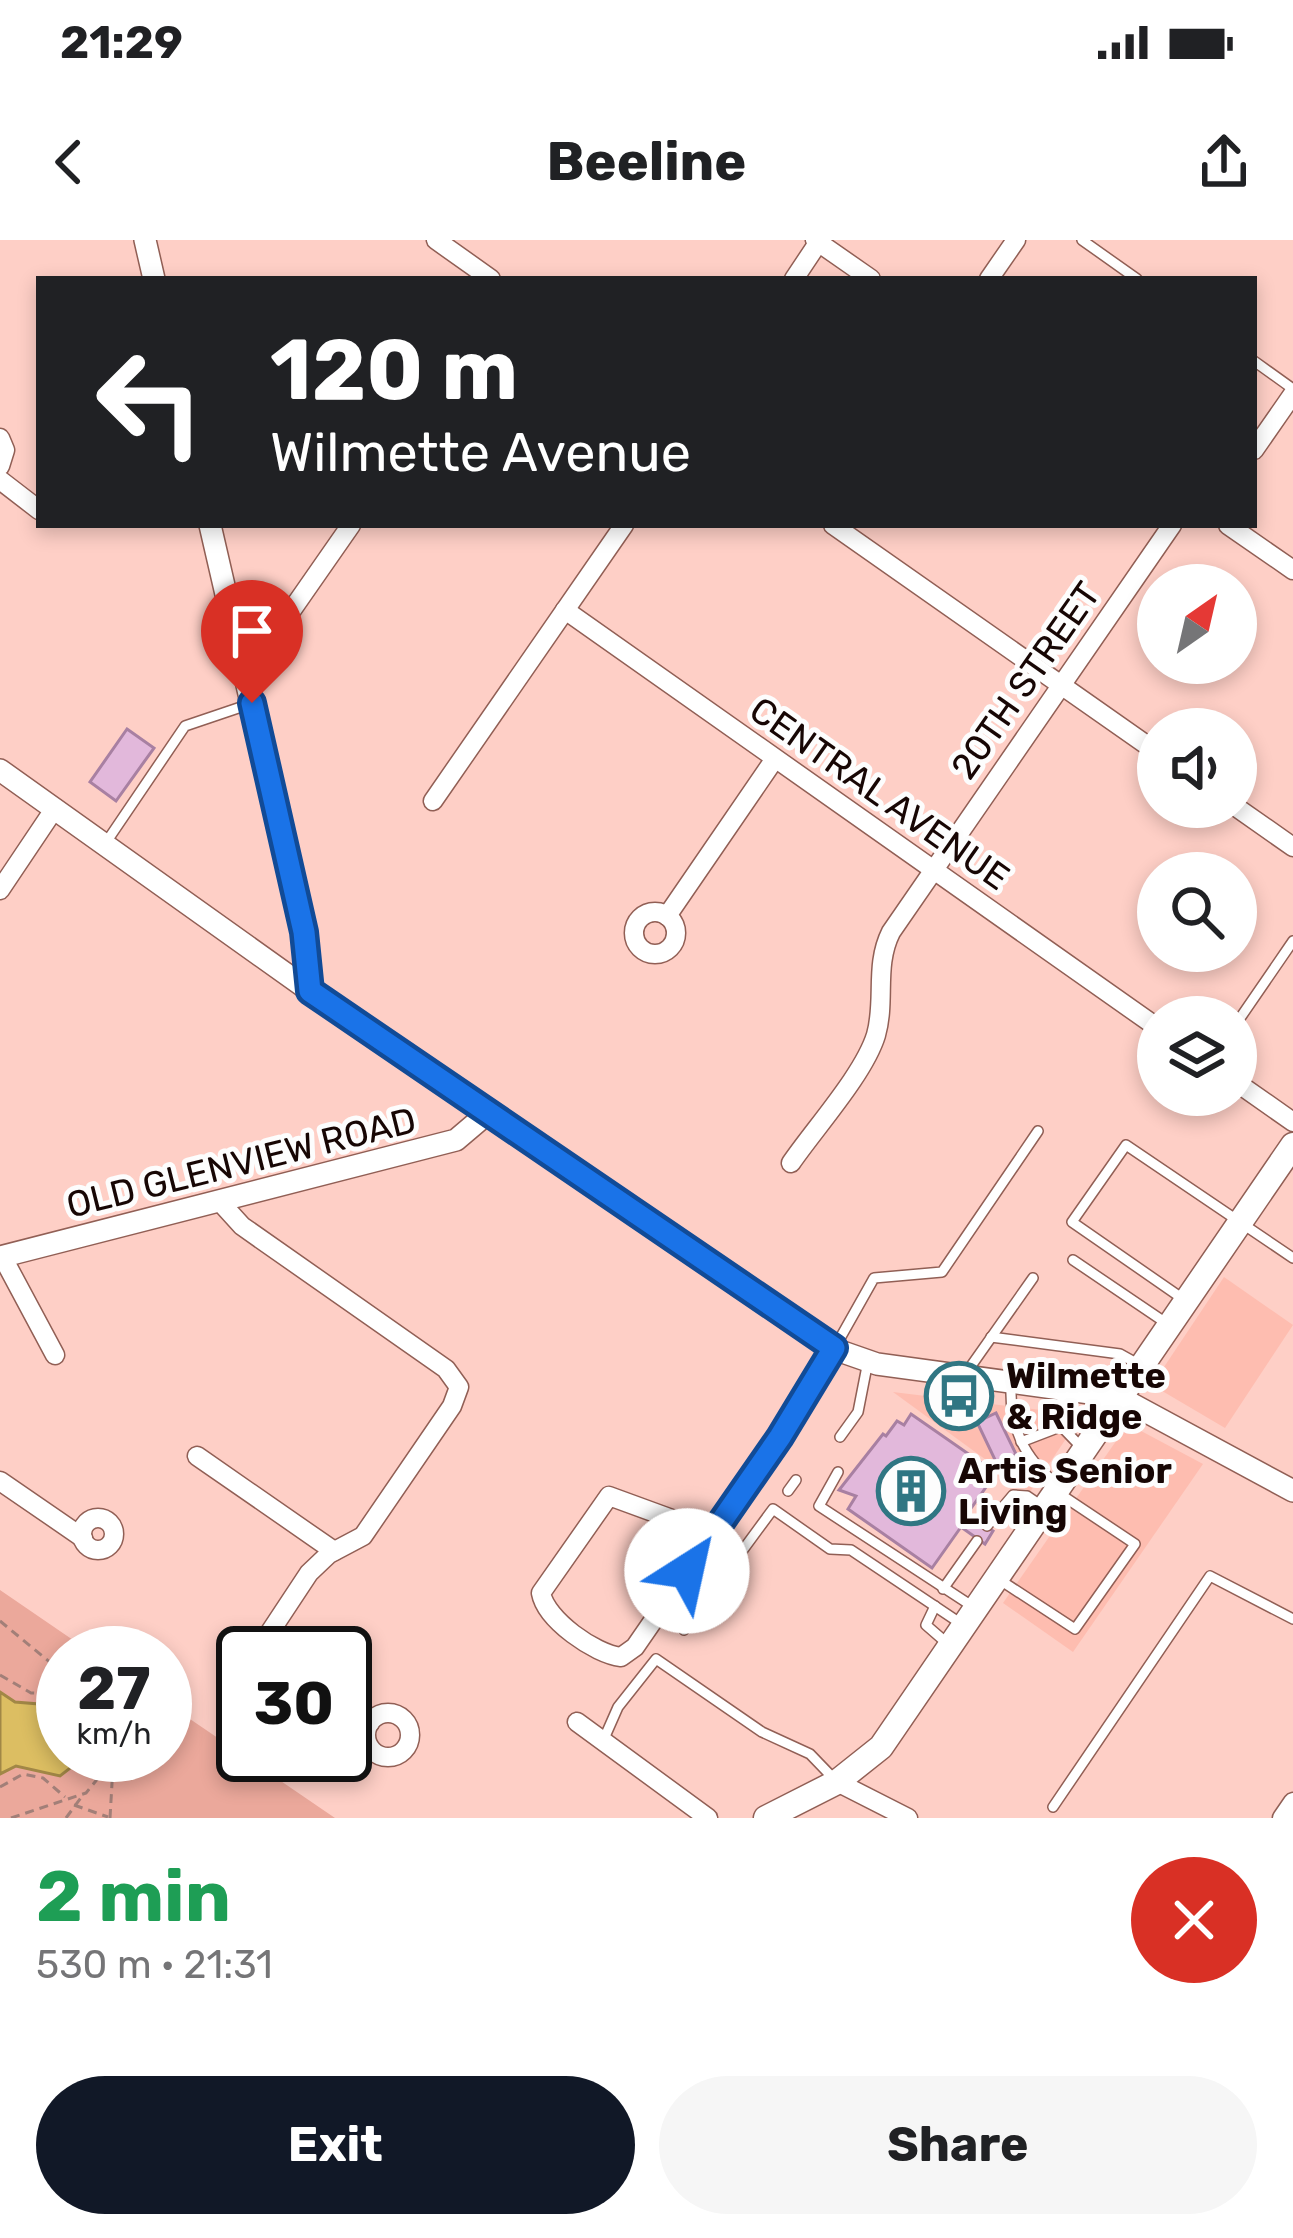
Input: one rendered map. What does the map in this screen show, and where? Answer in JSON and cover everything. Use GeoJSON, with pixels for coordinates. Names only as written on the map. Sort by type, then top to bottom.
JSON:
{"type":"FeatureCollection","features":[{"type":"Feature","properties":{"kind":"main road"},"geometry":{"type":"LineString","coordinates":[[766,1818],[837,1781],[880,1747],[1293,1145]]}},
{"type":"Feature","properties":{"kind":"street"},"geometry":{"type":"LineString","coordinates":[[145,240],[153,276]]}},
{"type":"Feature","properties":{"kind":"street"},"geometry":{"type":"LineString","coordinates":[[436,240],[487,276]]}},
{"type":"Feature","properties":{"kind":"street"},"geometry":{"type":"LineString","coordinates":[[991,276],[1016,240]]}},
{"type":"Feature","properties":{"kind":"street"},"geometry":{"type":"LineString","coordinates":[[796,276],[818,241],[867,276]]}},
{"type":"Feature","properties":{"kind":"street"},"geometry":{"type":"LineString","coordinates":[[1257,446],[1293,392]]}},
{"type":"Feature","properties":{"kind":"street"},"geometry":{"type":"LineString","coordinates":[[0,437],[5,450],[0,466]]}},
{"type":"Feature","properties":{"kind":"street"},"geometry":{"type":"LineString","coordinates":[[0,480],[36,508]]}},
{"type":"Feature","properties":{"kind":"street"},"geometry":{"type":"LineString","coordinates":[[211,528],[304,932],[310,991]]}},
{"type":"Feature","properties":{"kind":"street"},"geometry":{"type":"LineString","coordinates":[[241,654],[273,638],[349,528]]}},
{"type":"Feature","properties":{"kind":"street"},"geometry":{"type":"LineString","coordinates":[[433,801],[622,528]]}},
{"type":"Feature","properties":{"kind":"street"},"geometry":{"type":"LineString","coordinates":[[837,528],[1137,738]]}},
{"type":"Feature","properties":{"kind":"street","name":"20TH STREET"},"geometry":{"type":"LineString","coordinates":[[790,1163],[872,1046],[879,1022],[880,962],[892,932],[1170,528]]}},
{"type":"Feature","properties":{"kind":"street"},"geometry":{"type":"LineString","coordinates":[[1232,528],[1293,570]]}},
{"type":"Feature","properties":{"kind":"street","name":"CENTRAL AVENUE"},"geometry":{"type":"LineString","coordinates":[[565,610],[1137,1013]]}},
{"type":"Feature","properties":{"kind":"street"},"geometry":{"type":"LineString","coordinates":[[668,916],[774,760]]}},
{"type":"Feature","properties":{"kind":"street"},"geometry":{"type":"LineString","coordinates":[[0,770],[310,991],[834,1348],[868,1361],[1119,1397],[1293,1491]]}},
{"type":"Feature","properties":{"kind":"street"},"geometry":{"type":"LineString","coordinates":[[0,890],[55,808]]}},
{"type":"Feature","properties":{"kind":"street"},"geometry":{"type":"LineString","coordinates":[[1257,822],[1293,847]]}},
{"type":"Feature","properties":{"kind":"street"},"geometry":{"type":"LineString","coordinates":[[1257,1097],[1293,1122]]}},
{"type":"Feature","properties":{"kind":"street","name":"OLD GLENVIEW ROAD"},"geometry":{"type":"LineString","coordinates":[[1,1256],[222,1204],[456,1140],[488,1112]]}},
{"type":"Feature","properties":{"kind":"street"},"geometry":{"type":"LineString","coordinates":[[222,1204],[242,1226],[446,1369],[459,1387],[452,1406],[363,1536],[316,1565],[273,1626]]}},
{"type":"Feature","properties":{"kind":"street"},"geometry":{"type":"LineString","coordinates":[[1,1256],[55,1354]]}},
{"type":"Feature","properties":{"kind":"street"},"geometry":{"type":"LineString","coordinates":[[713,1534],[609,1496],[544,1584],[545,1609],[607,1654],[622,1657],[635,1647],[713,1534],[834,1348]]}},
{"type":"Feature","properties":{"kind":"street"},"geometry":{"type":"LineString","coordinates":[[197,1456],[334,1551]]}},
{"type":"Feature","properties":{"kind":"street"},"geometry":{"type":"LineString","coordinates":[[0,1481],[82,1538]]}},
{"type":"Feature","properties":{"kind":"street"},"geometry":{"type":"LineString","coordinates":[[577,1723],[708,1818]]}},
{"type":"Feature","properties":{"kind":"street"},"geometry":{"type":"LineString","coordinates":[[837,1781],[866,1800],[890,1804],[908,1818]]}},
{"type":"Feature","properties":{"kind":"street"},"geometry":{"type":"LineString","coordinates":[[866,1800],[877,1818]]}},
{"type":"Feature","properties":{"kind":"street"},"geometry":{"type":"LineString","coordinates":[[1282,1818],[1293,1802]]}},
{"type":"Feature","properties":{"kind":"lane"},"geometry":{"type":"LineString","coordinates":[[1082,240],[1133,276]]}},
{"type":"Feature","properties":{"kind":"lane"},"geometry":{"type":"LineString","coordinates":[[1257,364],[1293,392]]}},
{"type":"Feature","properties":{"kind":"lane"},"geometry":{"type":"LineString","coordinates":[[105,844],[184,726],[252,703]]}},
{"type":"Feature","properties":{"kind":"lane"},"geometry":{"type":"LineString","coordinates":[[1255,996],[1293,941]]}},
{"type":"Feature","properties":{"kind":"lane"},"geometry":{"type":"LineString","coordinates":[[834,1348],[874,1279],[942,1272],[1038,1131]]}},
{"type":"Feature","properties":{"kind":"lane"},"geometry":{"type":"LineString","coordinates":[[1186,1300],[1072,1222],[1126,1145],[1293,1258]]}},
{"type":"Feature","properties":{"kind":"lane"},"geometry":{"type":"LineString","coordinates":[[1073,1259],[1169,1325]]}},
{"type":"Feature","properties":{"kind":"lane"},"geometry":{"type":"LineString","coordinates":[[964,1376],[1033,1278]]}},
{"type":"Feature","properties":{"kind":"lane"},"geometry":{"type":"LineString","coordinates":[[991,1337],[1120,1354],[1141,1366]]}},
{"type":"Feature","properties":{"kind":"lane"},"geometry":{"type":"LineString","coordinates":[[840,1437],[858,1412],[868,1361]]}},
{"type":"Feature","properties":{"kind":"lane"},"geometry":{"type":"LineString","coordinates":[[996,1576],[1075,1629],[1135,1544],[1052,1495],[1010,1417],[1010,1382]]}},
{"type":"Feature","properties":{"kind":"lane"},"geometry":{"type":"LineString","coordinates":[[1060,1427],[1063,1389]]}},
{"type":"Feature","properties":{"kind":"lane"},"geometry":{"type":"LineString","coordinates":[[1022,1442],[1060,1427]]}},
{"type":"Feature","properties":{"kind":"lane"},"geometry":{"type":"LineString","coordinates":[[1060,1427],[1083,1449]]}},
{"type":"Feature","properties":{"kind":"lane"},"geometry":{"type":"LineString","coordinates":[[838,1472],[819,1506],[944,1589],[962,1626]]}},
{"type":"Feature","properties":{"kind":"lane"},"geometry":{"type":"LineString","coordinates":[[788,1491],[796,1480]]}},
{"type":"Feature","properties":{"kind":"lane"},"geometry":{"type":"LineString","coordinates":[[987,1526],[1013,1496],[1052,1495]]}},
{"type":"Feature","properties":{"kind":"lane"},"geometry":{"type":"LineString","coordinates":[[684,1630],[773,1509],[830,1549],[851,1550],[962,1626]]}},
{"type":"Feature","properties":{"kind":"lane"},"geometry":{"type":"LineString","coordinates":[[944,1589],[977,1541]]}},
{"type":"Feature","properties":{"kind":"lane"},"geometry":{"type":"LineString","coordinates":[[1053,1807],[1210,1576],[1293,1619]]}},
{"type":"Feature","properties":{"kind":"lane"},"geometry":{"type":"LineString","coordinates":[[935,1606],[926,1625],[962,1626]]}},
{"type":"Feature","properties":{"kind":"lane"},"geometry":{"type":"LineString","coordinates":[[603,1741],[618,1707],[656,1659],[762,1732],[810,1754],[837,1781]]}},
{"type":"Feature","properties":{"kind":"path"},"geometry":{"type":"LineString","coordinates":[[0,1621],[36,1651]]}},
{"type":"Feature","properties":{"kind":"path"},"geometry":{"type":"LineString","coordinates":[[0,1675],[36,1694]]}},
{"type":"Feature","properties":{"kind":"path"},"geometry":{"type":"LineString","coordinates":[[0,1690],[10,1684]]}},
{"type":"Feature","properties":{"kind":"path"},"geometry":{"type":"LineString","coordinates":[[0,1786],[23,1774],[44,1778],[68,1800]]}},
{"type":"Feature","properties":{"kind":"path"},"geometry":{"type":"LineString","coordinates":[[66,1818],[96,1782]]}},
{"type":"Feature","properties":{"kind":"path"},"geometry":{"type":"LineString","coordinates":[[74,1805],[110,1818],[112,1782]]}},
{"type":"Feature","properties":{"kind":"path"},"geometry":{"type":"LineString","coordinates":[[10,1818],[86,1792]]}},
{"type":"Feature","properties":{"kind":"shaded area"},"geometry":{"type":"Polygon","coordinates":[[[1224,1277],[1293,1325],[1225,1428],[1152,1385],[1224,1277]]]}},
{"type":"Feature","properties":{"kind":"shaded area"},"geometry":{"type":"Polygon","coordinates":[[[893,1392],[1082,1415],[1030,1492],[893,1392]]]}},
{"type":"Feature","properties":{"kind":"shaded area"},"geometry":{"type":"Polygon","coordinates":[[[1128,1424],[1203,1464],[1073,1652],[1003,1603],[1128,1424]]]}},
{"type":"Feature","properties":{"kind":"shaded area"},"geometry":{"type":"Polygon","coordinates":[[[0,1590],[53,1626],[36,1626],[36,1782],[192,1782],[192,1720],[216,1737],[216,1782],[282,1782],[335,1818],[0,1818],[0,1590]]]}},
{"type":"Feature","properties":{"kind":"shaded area"},"geometry":{"type":"Polygon","coordinates":[[[0,1692],[15,1702],[36,1704],[36,1771],[16,1766],[0,1774],[0,1692]]]}},
{"type":"Feature","properties":{"kind":"building"},"geometry":{"type":"Polygon","coordinates":[[[127,729],[154,748],[116,801],[90,782],[127,729]]]}},
{"type":"Feature","properties":{"kind":"building"},"geometry":{"type":"Polygon","coordinates":[[[996,1413],[1016,1454],[997,1464],[977,1422],[996,1413]]]}},
{"type":"Feature","properties":{"kind":"building","name":"Artis Senior Living"},"geometry":{"type":"Polygon","coordinates":[[[911,1414],[996,1473],[967,1514],[993,1531],[985,1544],[961,1527],[932,1568],[848,1509],[856,1496],[839,1490],[883,1434],[897,1421],[904,1425],[911,1414]]]}},
{"type":"Feature","properties":{"kind":"place","name":"Wilmette & Ridge"},"geometry":{"type":"Point","coordinates":[959,1396]}},
{"type":"Feature","properties":{"kind":"place","name":"Artis Senior Living"},"geometry":{"type":"Point","coordinates":[911,1491]}},
{"type":"Feature","properties":{"kind":"route"},"geometry":{"type":"LineString","coordinates":[[252,703],[304,932],[310,991],[834,1348],[780,1437],[687,1571]]}}]}
